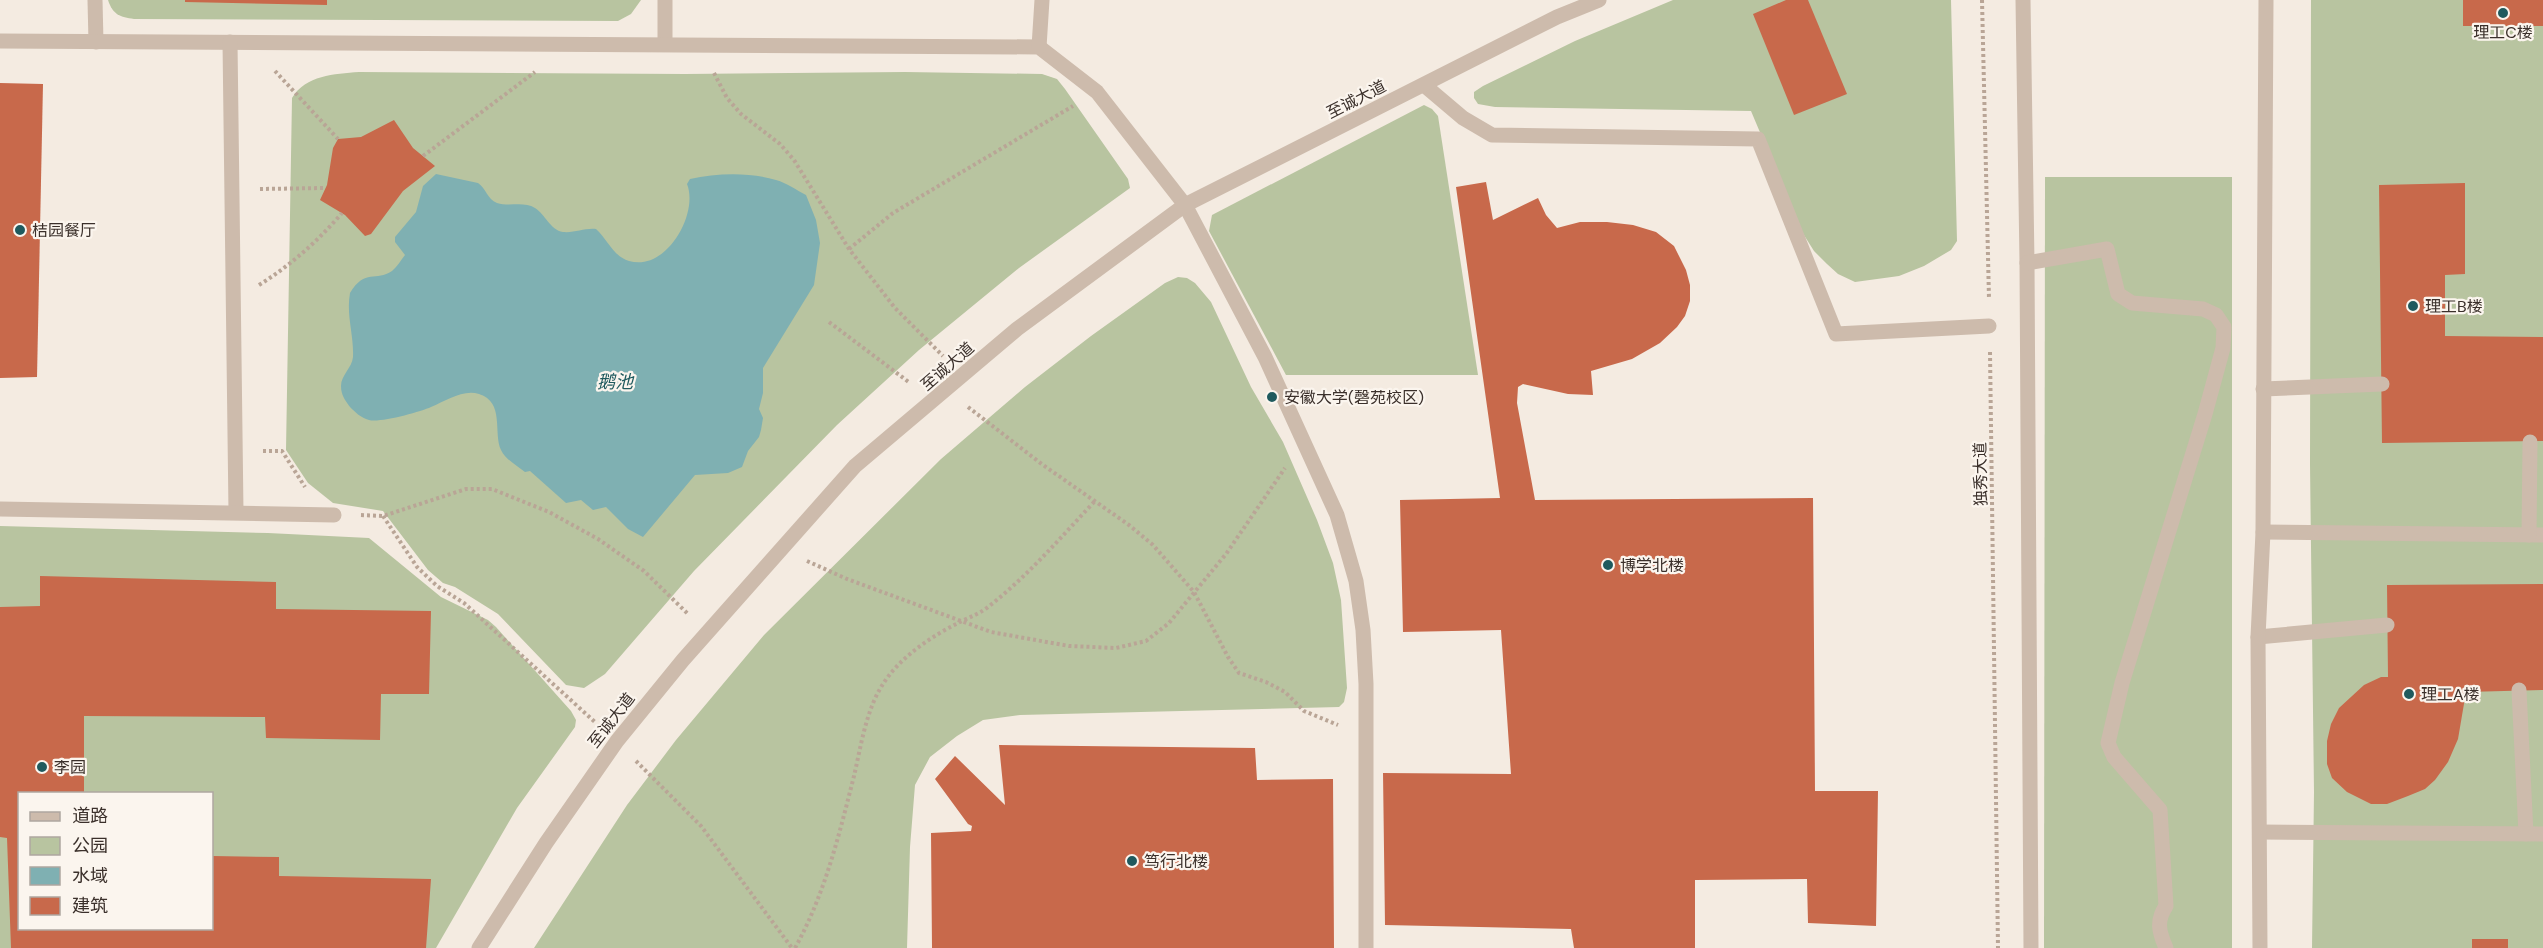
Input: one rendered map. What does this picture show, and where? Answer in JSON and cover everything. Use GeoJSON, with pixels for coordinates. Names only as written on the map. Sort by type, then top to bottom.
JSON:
{"type":"FeatureCollection","features":[{"type":"Feature","properties":{"kind":"street"},"geometry":{"type":"LineString","coordinates":[[95,0],[96,42]]}},
{"type":"Feature","properties":{"kind":"street"},"geometry":{"type":"LineString","coordinates":[[665,0],[665,44]]}},
{"type":"Feature","properties":{"kind":"street"},"geometry":{"type":"LineString","coordinates":[[1039,47],[1042,0]]}},
{"type":"Feature","properties":{"kind":"street","name":"至诚大道"},"geometry":{"type":"LineString","coordinates":[[479,948],[546,843],[617,741],[707,633],[855,466],[1017,329],[1185,205],[1557,17],[1599,0]]}},
{"type":"Feature","properties":{"kind":"street"},"geometry":{"type":"LineString","coordinates":[[2023,0],[2031,948]]}},
{"type":"Feature","properties":{"kind":"street"},"geometry":{"type":"LineString","coordinates":[[2260,948],[2258,637],[2263,532],[2266,0]]}},
{"type":"Feature","properties":{"kind":"street"},"geometry":{"type":"LineString","coordinates":[[0,41],[1039,47],[1097,92],[1185,205],[1264,357],[1337,515],[1356,581],[1363,630],[1366,723],[1366,948]]}},
{"type":"Feature","properties":{"kind":"street"},"geometry":{"type":"LineString","coordinates":[[230,42],[236,512]]}},
{"type":"Feature","properties":{"kind":"street"},"geometry":{"type":"LineString","coordinates":[[1424,85],[1463,118],[1492,135],[1758,139],[1836,334],[1989,326]]}},
{"type":"Feature","properties":{"kind":"street"},"geometry":{"type":"LineString","coordinates":[[2027,263],[2107,249],[2118,294],[2132,303],[2204,309],[2216,315],[2224,327],[2223,348],[2205,414],[2122,683],[2108,743],[2114,757],[2160,810],[2166,906],[2159,916],[2159,924],[2166,948]]}},
{"type":"Feature","properties":{"kind":"street"},"geometry":{"type":"LineString","coordinates":[[2263,389],[2382,384]]}},
{"type":"Feature","properties":{"kind":"street"},"geometry":{"type":"LineString","coordinates":[[2263,532],[2536,535],[2530,442]]}},
{"type":"Feature","properties":{"kind":"street"},"geometry":{"type":"LineString","coordinates":[[0,509],[334,515]]}},
{"type":"Feature","properties":{"kind":"street"},"geometry":{"type":"LineString","coordinates":[[2258,637],[2386,625]]}},
{"type":"Feature","properties":{"kind":"street"},"geometry":{"type":"LineString","coordinates":[[2519,690],[2526,834]]}},
{"type":"Feature","properties":{"kind":"street"},"geometry":{"type":"LineString","coordinates":[[2260,832],[2543,834]]}},
{"type":"Feature","properties":{"kind":"path","name":"独秀大道"},"geometry":{"type":"LineString","coordinates":[[1982,0],[1998,948]]}},
{"type":"Feature","properties":{"kind":"path"},"geometry":{"type":"LineString","coordinates":[[250,42],[338,139]]}},
{"type":"Feature","properties":{"kind":"path"},"geometry":{"type":"LineString","coordinates":[[423,156],[514,89],[570,44]]}},
{"type":"Feature","properties":{"kind":"path"},"geometry":{"type":"LineString","coordinates":[[706,45],[716,79],[727,98],[741,114],[780,144],[794,160],[849,249],[895,308],[963,376]]}},
{"type":"Feature","properties":{"kind":"path"},"geometry":{"type":"LineString","coordinates":[[849,249],[893,213],[941,182],[1097,92]]}},
{"type":"Feature","properties":{"kind":"path"},"geometry":{"type":"LineString","coordinates":[[231,190],[325,188]]}},
{"type":"Feature","properties":{"kind":"path"},"geometry":{"type":"LineString","coordinates":[[233,302],[302,254],[325,234],[342,213]]}},
{"type":"Feature","properties":{"kind":"path"},"geometry":{"type":"LineString","coordinates":[[829,322],[934,401]]}},
{"type":"Feature","properties":{"kind":"path"},"geometry":{"type":"LineString","coordinates":[[946,390],[1153,545],[1194,592],[1228,657],[1239,673],[1285,692],[1304,711],[1336,725],[1366,723]]}},
{"type":"Feature","properties":{"kind":"path"},"geometry":{"type":"LineString","coordinates":[[783,547],[821,568],[991,632],[1070,646],[1116,648],[1146,641],[1169,623],[1226,554],[1303,442]]}},
{"type":"Feature","properties":{"kind":"path"},"geometry":{"type":"LineString","coordinates":[[235,451],[282,451],[307,488],[334,515],[383,516],[466,489],[492,489],[508,495],[549,512],[598,539],[644,571],[707,633]]}},
{"type":"Feature","properties":{"kind":"path"},"geometry":{"type":"LineString","coordinates":[[383,516],[417,567],[437,586],[464,603],[617,741],[669,797],[701,826],[794,948],[813,913],[830,868],[862,745],[880,688],[889,675],[912,652],[962,621],[977,616],[1011,589],[1095,501]]}},
{"type":"Feature","properties":{"kind":"green space"},"geometry":{"type":"Polygon","coordinates":[[[108,0],[641,0],[631,14],[618,21],[134,19],[118,14],[112,9],[108,0]]]}},
{"type":"Feature","properties":{"kind":"green space"},"geometry":{"type":"Polygon","coordinates":[[[1673,0],[1951,0],[1957,241],[1951,250],[1924,266],[1899,276],[1855,282],[1838,274],[1814,251],[1802,232],[1751,111],[1495,107],[1478,104],[1474,98],[1474,92],[1483,86],[1575,41],[1673,0]]]}},
{"type":"Feature","properties":{"kind":"green space"},"geometry":{"type":"Polygon","coordinates":[[[2311,0],[2543,0],[2543,948],[2312,948],[2314,792],[2310,464],[2311,0]]]}},
{"type":"Feature","properties":{"kind":"green space"},"geometry":{"type":"Polygon","coordinates":[[[359,72],[1042,74],[1057,79],[1065,89],[1128,179],[1130,188],[1019,268],[919,350],[837,425],[694,571],[605,674],[584,688],[566,685],[498,614],[455,587],[443,583],[428,570],[383,511],[333,503],[308,483],[286,450],[292,98],[298,90],[313,80],[331,75],[359,72]]]}},
{"type":"Feature","properties":{"kind":"green space"},"geometry":{"type":"Polygon","coordinates":[[[1424,105],[1438,116],[1478,375],[1286,375],[1209,231],[1212,215],[1424,105]]]}},
{"type":"Feature","properties":{"kind":"green space"},"geometry":{"type":"Polygon","coordinates":[[[2045,177],[2232,177],[2232,948],[2044,948],[2045,177]]]}},
{"type":"Feature","properties":{"kind":"green space"},"geometry":{"type":"Polygon","coordinates":[[[1178,277],[1187,278],[1195,283],[1211,302],[1251,387],[1283,442],[1317,520],[1333,563],[1341,600],[1347,688],[1344,702],[1339,707],[1020,715],[983,720],[930,757],[915,785],[910,847],[907,948],[534,948],[627,805],[676,740],[764,635],[941,459],[1025,387],[1091,336],[1165,283],[1178,277]]]}},
{"type":"Feature","properties":{"kind":"green space"},"geometry":{"type":"Polygon","coordinates":[[[0,526],[369,538],[441,597],[488,620],[496,627],[571,711],[576,720],[575,727],[517,808],[436,948],[0,948],[0,526]]]}},
{"type":"Feature","properties":{"kind":"water","name":"鹅池"},"geometry":{"type":"Polygon","coordinates":[[[436,174],[478,183],[497,203],[531,206],[558,231],[596,229],[623,259],[643,262],[655,258],[667,249],[684,224],[688,210],[687,184],[690,179],[722,175],[766,177],[780,181],[806,195],[816,220],[820,243],[814,285],[763,368],[763,393],[759,409],[763,418],[761,430],[759,437],[748,451],[742,467],[728,473],[695,475],[643,537],[628,529],[606,507],[593,510],[581,500],[566,503],[530,471],[525,472],[508,460],[499,443],[497,419],[492,404],[479,394],[461,394],[418,412],[382,420],[366,419],[354,411],[344,397],[341,386],[353,357],[350,293],[355,285],[366,278],[381,276],[392,271],[405,255],[395,242],[395,237],[416,212],[423,186],[436,174]]]}},
{"type":"Feature","properties":{"kind":"building"},"geometry":{"type":"Polygon","coordinates":[[[185,0],[327,0],[327,5],[185,2],[185,0]]]}},
{"type":"Feature","properties":{"kind":"building"},"geometry":{"type":"Polygon","coordinates":[[[1786,0],[1808,0],[1847,94],[1794,115],[1753,14],[1786,0]]]}},
{"type":"Feature","properties":{"kind":"building","name":"理工C楼"},"geometry":{"type":"Polygon","coordinates":[[[2463,0],[2543,0],[2543,26],[2463,26],[2463,0]]]}},
{"type":"Feature","properties":{"kind":"building","name":"桔园餐厅"},"geometry":{"type":"Polygon","coordinates":[[[0,83],[43,84],[37,377],[0,378],[0,83]]]}},
{"type":"Feature","properties":{"kind":"building"},"geometry":{"type":"Polygon","coordinates":[[[394,120],[413,148],[435,166],[403,191],[371,234],[365,236],[345,215],[320,200],[327,185],[333,148],[338,139],[361,137],[394,120]]]}},
{"type":"Feature","properties":{"kind":"building","name":"博学北楼"},"geometry":{"type":"Polygon","coordinates":[[[1486,182],[1493,220],[1538,198],[1546,215],[1557,228],[1580,222],[1607,222],[1633,225],[1656,232],[1674,246],[1686,270],[1690,285],[1690,301],[1685,316],[1677,327],[1660,343],[1632,359],[1591,371],[1593,395],[1568,394],[1523,384],[1518,387],[1517,403],[1535,500],[1813,498],[1815,791],[1878,791],[1876,926],[1808,923],[1807,879],[1695,880],[1695,948],[1574,948],[1571,929],[1385,925],[1383,773],[1511,774],[1501,630],[1403,632],[1400,500],[1500,498],[1456,187],[1486,182]]]}},
{"type":"Feature","properties":{"kind":"building","name":"理工B楼"},"geometry":{"type":"Polygon","coordinates":[[[2465,183],[2465,274],[2445,275],[2445,336],[2543,337],[2543,441],[2382,443],[2379,185],[2465,183]]]}},
{"type":"Feature","properties":{"kind":"building","name":"李园"},"geometry":{"type":"Polygon","coordinates":[[[40,576],[276,582],[276,609],[431,611],[429,694],[381,694],[380,740],[266,738],[265,717],[84,716],[84,792],[18,792],[18,930],[213,930],[213,856],[279,857],[279,876],[431,879],[426,948],[11,948],[7,838],[0,837],[0,607],[40,606],[40,576]]]}},
{"type":"Feature","properties":{"kind":"building","name":"理工A楼"},"geometry":{"type":"Polygon","coordinates":[[[2543,584],[2543,690],[2466,692],[2458,739],[2448,762],[2425,789],[2387,804],[2371,804],[2347,792],[2332,778],[2327,764],[2327,741],[2331,724],[2339,708],[2364,685],[2381,677],[2388,677],[2387,585],[2543,584]]]}},
{"type":"Feature","properties":{"kind":"building","name":"笃行北楼"},"geometry":{"type":"Polygon","coordinates":[[[999,745],[1255,748],[1257,780],[1333,779],[1334,948],[932,948],[931,833],[971,831],[972,826],[968,824],[935,779],[955,756],[1005,805],[999,745]]]}},
{"type":"Feature","properties":{"kind":"building"},"geometry":{"type":"Polygon","coordinates":[[[2472,939],[2508,939],[2508,948],[2472,948],[2472,939]]]}},
{"type":"Feature","properties":{"kind":"place","name":"理工C楼"},"geometry":{"type":"Point","coordinates":[2503,13]}},
{"type":"Feature","properties":{"kind":"place","name":"桔园餐厅"},"geometry":{"type":"Point","coordinates":[20,230]}},
{"type":"Feature","properties":{"kind":"place","name":"理工B楼"},"geometry":{"type":"Point","coordinates":[2413,306]}},
{"type":"Feature","properties":{"kind":"place","name":"安徽大学(磬苑校区)"},"geometry":{"type":"Point","coordinates":[1272,397]}},
{"type":"Feature","properties":{"kind":"place","name":"博学北楼"},"geometry":{"type":"Point","coordinates":[1608,565]}},
{"type":"Feature","properties":{"kind":"place","name":"理工A楼"},"geometry":{"type":"Point","coordinates":[2409,694]}},
{"type":"Feature","properties":{"kind":"place","name":"李园"},"geometry":{"type":"Point","coordinates":[42,767]}},
{"type":"Feature","properties":{"kind":"place","name":"笃行北楼"},"geometry":{"type":"Point","coordinates":[1132,861]}}]}
